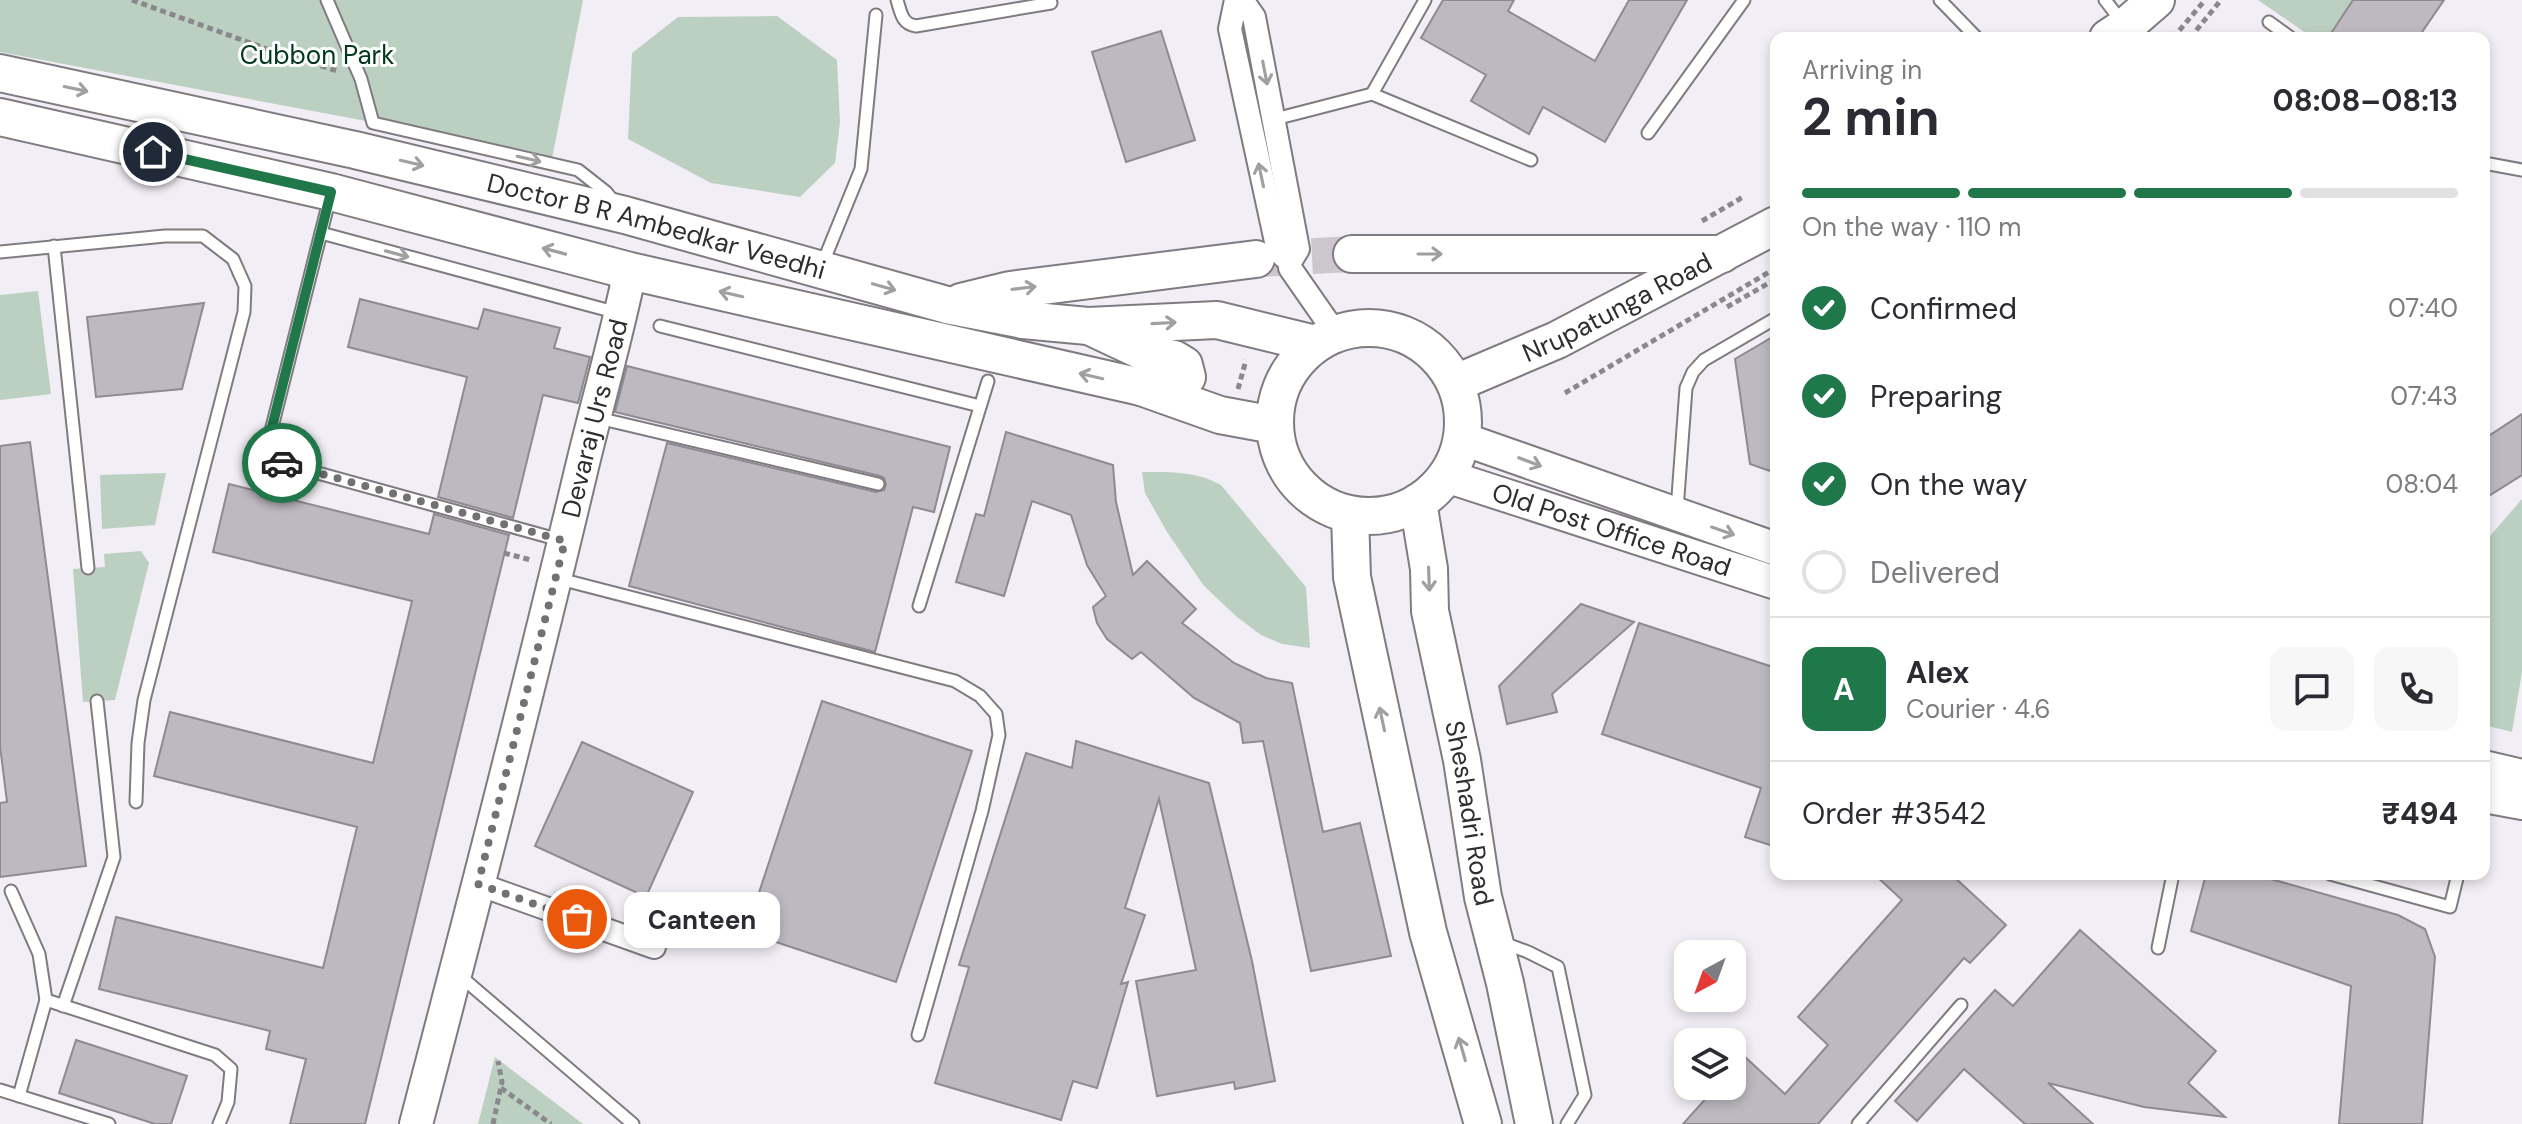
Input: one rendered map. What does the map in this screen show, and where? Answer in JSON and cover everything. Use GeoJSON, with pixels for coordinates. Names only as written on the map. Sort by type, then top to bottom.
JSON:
{"type":"FeatureCollection","features":[{"type":"Feature","properties":{"kind":"main road"},"geometry":{"type":"LineString","coordinates":[[2113,21],[2156,0]]}},
{"type":"Feature","properties":{"kind":"main road","name":"Doctor B R Ambedkar Veedhi"},"geometry":{"type":"LineString","coordinates":[[0,73],[369,142],[947,305],[1023,320],[1088,326],[1217,320],[1326,339]]}},
{"type":"Feature","properties":{"kind":"main road","name":"Doctor B R Ambedkar Veedhi"},"geometry":{"type":"LineString","coordinates":[[0,117],[331,192],[630,271],[1141,387],[1220,415],[1274,425]]}},
{"type":"Feature","properties":{"kind":"main road","name":"Nrupatunga Road"},"geometry":{"type":"LineString","coordinates":[[1456,383],[1557,340],[1770,228]]}},
{"type":"Feature","properties":{"kind":"main road"},"geometry":{"type":"LineString","coordinates":[[1352,254],[1722,254]]}},
{"type":"Feature","properties":{"kind":"main road"},"geometry":{"type":"LineString","coordinates":[[947,305],[1010,290],[1273,261]]}},
{"type":"Feature","properties":{"kind":"main road"},"geometry":{"type":"LineString","coordinates":[[1088,326],[1144,352],[1174,359],[1184,365],[1187,377],[1170,387],[1141,387]]}},
{"type":"Feature","properties":{"kind":"main road"},"geometry":{"type":"LineString","coordinates":[[1382,328],[1413,337],[1439,358],[1456,383],[1464,412],[1463,439],[1452,469],[1433,493],[1409,509],[1379,517],[1350,515],[1322,504],[1298,485],[1281,457],[1274,425],[1279,392],[1294,363],[1326,339],[1349,329],[1382,328]]}},
{"type":"Feature","properties":{"kind":"main road","name":"Sheshadri Road"},"geometry":{"type":"LineString","coordinates":[[1418,502],[1429,569],[1430,611],[1462,760],[1483,897],[1534,1124]]}},
{"type":"Feature","properties":{"kind":"main road"},"geometry":{"type":"LineString","coordinates":[[1350,515],[1352,577],[1428,932],[1483,1124]]}},
{"type":"Feature","properties":{"kind":"street"},"geometry":{"type":"LineString","coordinates":[[1239,0],[1254,17],[1298,249],[1273,261]]}},
{"type":"Feature","properties":{"kind":"street"},"geometry":{"type":"LineString","coordinates":[[1239,0],[1230,29],[1278,251],[1273,261]]}},
{"type":"Feature","properties":{"kind":"street"},"geometry":{"type":"LineString","coordinates":[[1273,261],[1290,268],[1326,339]]}},
{"type":"Feature","properties":{"kind":"street","name":"Devaraj Urs Road"},"geometry":{"type":"LineString","coordinates":[[416,1124],[478,884],[544,569],[565,541],[630,271]]}},
{"type":"Feature","properties":{"kind":"street","name":"Old Post Office Road"},"geometry":{"type":"LineString","coordinates":[[1463,439],[1770,547]]}},
{"type":"Feature","properties":{"kind":"street","name":"Old Post Office Road"},"geometry":{"type":"LineString","coordinates":[[1446,476],[1770,581]]}},
{"type":"Feature","properties":{"kind":"street"},"geometry":{"type":"LineString","coordinates":[[2490,768],[2522,776]]}},
{"type":"Feature","properties":{"kind":"street"},"geometry":{"type":"LineString","coordinates":[[2490,797],[2522,803]]}},
{"type":"Feature","properties":{"kind":"street"},"geometry":{"type":"LineString","coordinates":[[478,884],[654,947]]}},
{"type":"Feature","properties":{"kind":"lane"},"geometry":{"type":"LineString","coordinates":[[327,0],[361,79],[373,123],[578,170],[606,192],[625,215]]}},
{"type":"Feature","properties":{"kind":"lane"},"geometry":{"type":"LineString","coordinates":[[897,0],[903,20],[916,26],[1055,1]]}},
{"type":"Feature","properties":{"kind":"lane"},"geometry":{"type":"LineString","coordinates":[[1372,94],[1425,0]]}},
{"type":"Feature","properties":{"kind":"lane"},"geometry":{"type":"LineString","coordinates":[[1648,133],[1744,0]]}},
{"type":"Feature","properties":{"kind":"lane"},"geometry":{"type":"LineString","coordinates":[[1940,0],[1971,32]]}},
{"type":"Feature","properties":{"kind":"lane"},"geometry":{"type":"LineString","coordinates":[[821,270],[861,169],[876,15]]}},
{"type":"Feature","properties":{"kind":"lane"},"geometry":{"type":"LineString","coordinates":[[2269,22],[2283,32]]}},
{"type":"Feature","properties":{"kind":"lane"},"geometry":{"type":"LineString","coordinates":[[1275,119],[1372,94],[1531,160]]}},
{"type":"Feature","properties":{"kind":"lane"},"geometry":{"type":"LineString","coordinates":[[369,142],[403,129]]}},
{"type":"Feature","properties":{"kind":"lane"},"geometry":{"type":"LineString","coordinates":[[2490,164],[2522,170]]}},
{"type":"Feature","properties":{"kind":"lane"},"geometry":{"type":"LineString","coordinates":[[331,192],[270,435],[278,462],[565,541]]}},
{"type":"Feature","properties":{"kind":"lane"},"geometry":{"type":"LineString","coordinates":[[321,233],[620,313]]}},
{"type":"Feature","properties":{"kind":"lane"},"geometry":{"type":"LineString","coordinates":[[0,252],[165,236],[203,236],[233,259],[245,286],[244,312],[144,700],[138,743],[136,802]]}},
{"type":"Feature","properties":{"kind":"lane"},"geometry":{"type":"LineString","coordinates":[[54,246],[88,568]]}},
{"type":"Feature","properties":{"kind":"lane"},"geometry":{"type":"LineString","coordinates":[[1676,515],[1684,404],[1686,388],[1693,372],[1704,360],[1770,322]]}},
{"type":"Feature","properties":{"kind":"lane"},"geometry":{"type":"LineString","coordinates":[[660,326],[980,406]]}},
{"type":"Feature","properties":{"kind":"lane"},"geometry":{"type":"LineString","coordinates":[[919,606],[988,381]]}},
{"type":"Feature","properties":{"kind":"lane"},"geometry":{"type":"LineString","coordinates":[[594,417],[878,484]]}},
{"type":"Feature","properties":{"kind":"lane"},"geometry":{"type":"LineString","coordinates":[[544,569],[955,681],[980,696],[996,714],[999,735],[982,811],[918,1035]]}},
{"type":"Feature","properties":{"kind":"lane"},"geometry":{"type":"LineString","coordinates":[[63,1006],[114,857],[97,701]]}},
{"type":"Feature","properties":{"kind":"lane"},"geometry":{"type":"LineString","coordinates":[[2158,948],[2172,880]]}},
{"type":"Feature","properties":{"kind":"lane"},"geometry":{"type":"LineString","coordinates":[[2352,880],[2450,907],[2457,880]]}},
{"type":"Feature","properties":{"kind":"lane"},"geometry":{"type":"LineString","coordinates":[[11,891],[39,954],[46,1000],[19,1096]]}},
{"type":"Feature","properties":{"kind":"lane"},"geometry":{"type":"LineString","coordinates":[[1495,940],[1558,967],[1585,1095],[1567,1124]]}},
{"type":"Feature","properties":{"kind":"lane"},"geometry":{"type":"LineString","coordinates":[[455,972],[633,1124]]}},
{"type":"Feature","properties":{"kind":"lane"},"geometry":{"type":"LineString","coordinates":[[46,1000],[215,1055],[231,1069],[228,1102],[219,1124]]}},
{"type":"Feature","properties":{"kind":"lane"},"geometry":{"type":"LineString","coordinates":[[1858,1124],[1961,1005]]}},
{"type":"Feature","properties":{"kind":"lane"},"geometry":{"type":"LineString","coordinates":[[0,1090],[109,1124]]}},
{"type":"Feature","properties":{"kind":"path"},"geometry":{"type":"LineString","coordinates":[[132,0],[361,79]]}},
{"type":"Feature","properties":{"kind":"path"},"geometry":{"type":"LineString","coordinates":[[2178,32],[2205,0]]}},
{"type":"Feature","properties":{"kind":"path"},"geometry":{"type":"LineString","coordinates":[[2195,32],[2221,0]]}},
{"type":"Feature","properties":{"kind":"path"},"geometry":{"type":"LineString","coordinates":[[1695,225],[1743,197]]}},
{"type":"Feature","properties":{"kind":"path"},"geometry":{"type":"LineString","coordinates":[[1565,393],[1770,272]]}},
{"type":"Feature","properties":{"kind":"path"},"geometry":{"type":"LineString","coordinates":[[1727,307],[1770,282]]}},
{"type":"Feature","properties":{"kind":"path"},"geometry":{"type":"LineString","coordinates":[[1236,395],[1246,359]]}},
{"type":"Feature","properties":{"kind":"path"},"geometry":{"type":"LineString","coordinates":[[504,553],[544,569]]}},
{"type":"Feature","properties":{"kind":"path"},"geometry":{"type":"LineString","coordinates":[[493,1124],[502,1082],[498,1061]]}},
{"type":"Feature","properties":{"kind":"path"},"geometry":{"type":"LineString","coordinates":[[501,1088],[551,1124]]}},
{"type":"Feature","properties":{"kind":"green space","name":"Cubbon Park"},"geometry":{"type":"Polygon","coordinates":[[[0,0],[583,0],[551,164],[403,128],[0,52],[0,0]]]}},
{"type":"Feature","properties":{"kind":"green space"},"geometry":{"type":"Polygon","coordinates":[[[2258,0],[2353,0],[2332,32],[2304,32],[2258,0]]]}},
{"type":"Feature","properties":{"kind":"green space"},"geometry":{"type":"Polygon","coordinates":[[[777,16],[837,60],[840,122],[835,163],[800,197],[711,183],[628,139],[632,53],[678,17],[777,16]]]}},
{"type":"Feature","properties":{"kind":"green space"},"geometry":{"type":"Polygon","coordinates":[[[38,291],[51,394],[0,400],[0,295],[38,291]]]}},
{"type":"Feature","properties":{"kind":"green space"},"geometry":{"type":"Polygon","coordinates":[[[1142,472],[1193,475],[1221,485],[1306,587],[1310,648],[1282,644],[1261,635],[1204,586],[1145,493],[1142,472]]]}},
{"type":"Feature","properties":{"kind":"green space"},"geometry":{"type":"Polygon","coordinates":[[[166,473],[155,525],[102,529],[100,475],[166,473]]]}},
{"type":"Feature","properties":{"kind":"green space"},"geometry":{"type":"Polygon","coordinates":[[[2522,499],[2522,672],[2512,732],[2490,726],[2490,536],[2522,499]]]}},
{"type":"Feature","properties":{"kind":"green space"},"geometry":{"type":"Polygon","coordinates":[[[141,551],[149,563],[115,700],[83,702],[73,569],[105,567],[104,554],[141,551]]]}},
{"type":"Feature","properties":{"kind":"green space"},"geometry":{"type":"Polygon","coordinates":[[[495,1057],[583,1124],[478,1124],[495,1057]]]}},
{"type":"Feature","properties":{"kind":"building"},"geometry":{"type":"Polygon","coordinates":[[[1443,0],[1514,0],[1508,11],[1595,61],[1629,0],[1687,0],[1605,142],[1543,107],[1529,134],[1471,101],[1486,75],[1421,38],[1443,0]]]}},
{"type":"Feature","properties":{"kind":"building"},"geometry":{"type":"Polygon","coordinates":[[[2353,0],[2444,0],[2422,32],[2332,32],[2353,0]]]}},
{"type":"Feature","properties":{"kind":"building"},"geometry":{"type":"Polygon","coordinates":[[[1161,31],[1195,140],[1126,162],[1092,52],[1161,31]]]}},
{"type":"Feature","properties":{"kind":"building"},"geometry":{"type":"Polygon","coordinates":[[[360,299],[478,329],[484,309],[560,328],[554,348],[590,357],[578,403],[543,395],[513,518],[438,497],[467,377],[348,347],[360,299]]]}},
{"type":"Feature","properties":{"kind":"building"},"geometry":{"type":"Polygon","coordinates":[[[204,303],[182,389],[96,397],[87,317],[204,303]]]}},
{"type":"Feature","properties":{"kind":"building"},"geometry":{"type":"Polygon","coordinates":[[[1770,339],[1770,471],[1750,464],[1735,359],[1770,339]]]}},
{"type":"Feature","properties":{"kind":"building"},"geometry":{"type":"Polygon","coordinates":[[[627,366],[950,447],[934,512],[913,507],[875,652],[629,586],[667,443],[876,492],[884,490],[886,485],[880,476],[615,412],[627,366]]]}},
{"type":"Feature","properties":{"kind":"building"},"geometry":{"type":"Polygon","coordinates":[[[2522,414],[2522,475],[2490,495],[2490,435],[2522,414]]]}},
{"type":"Feature","properties":{"kind":"building"},"geometry":{"type":"Polygon","coordinates":[[[1006,432],[1113,465],[1116,502],[1133,575],[1147,561],[1196,609],[1182,623],[1234,663],[1266,678],[1292,683],[1323,832],[1360,823],[1391,956],[1311,971],[1263,741],[1243,743],[1240,723],[1194,698],[1141,652],[1132,659],[1107,639],[1097,623],[1093,607],[1106,596],[1087,565],[1071,515],[1032,501],[1004,596],[956,582],[976,514],[984,516],[1006,432]]]}},
{"type":"Feature","properties":{"kind":"building"},"geometry":{"type":"Polygon","coordinates":[[[30,442],[86,866],[0,877],[0,803],[7,802],[0,746],[0,446],[30,442]]]}},
{"type":"Feature","properties":{"kind":"building"},"geometry":{"type":"Polygon","coordinates":[[[229,484],[429,534],[434,514],[509,535],[365,1124],[290,1124],[306,1059],[266,1049],[270,1031],[99,989],[116,917],[323,968],[357,827],[154,776],[170,712],[373,763],[412,601],[213,552],[229,484]]]}},
{"type":"Feature","properties":{"kind":"building"},"geometry":{"type":"Polygon","coordinates":[[[1581,604],[1634,622],[1552,694],[1557,712],[1507,724],[1499,686],[1581,604]]]}},
{"type":"Feature","properties":{"kind":"building"},"geometry":{"type":"Polygon","coordinates":[[[1639,623],[1770,666],[1770,845],[1745,837],[1761,788],[1602,734],[1639,623]]]}},
{"type":"Feature","properties":{"kind":"building"},"geometry":{"type":"Polygon","coordinates":[[[822,701],[972,751],[896,982],[746,932],[822,701]]]}},
{"type":"Feature","properties":{"kind":"building"},"geometry":{"type":"Polygon","coordinates":[[[1076,741],[1209,783],[1252,961],[1275,1081],[1235,1089],[1234,1082],[1157,1096],[1136,981],[1196,970],[1159,799],[1125,908],[1145,915],[1121,984],[1128,982],[1097,1088],[1073,1081],[1061,1120],[935,1083],[969,967],[959,965],[1026,753],[1072,768],[1076,741]]]}},
{"type":"Feature","properties":{"kind":"building"},"geometry":{"type":"Polygon","coordinates":[[[582,742],[693,792],[646,897],[535,846],[582,742]]]}},
{"type":"Feature","properties":{"kind":"building"},"geometry":{"type":"Polygon","coordinates":[[[1880,880],[1957,880],[2006,925],[1970,963],[1964,958],[1818,1124],[1683,1124],[1704,1100],[1746,1100],[1746,1058],[1785,1094],[1828,1045],[1798,1017],[1902,900],[1880,880]]]}},
{"type":"Feature","properties":{"kind":"building"},"geometry":{"type":"Polygon","coordinates":[[[2204,880],[2274,880],[2398,915],[2425,929],[2435,957],[2422,1124],[2339,1124],[2351,986],[2191,931],[2204,880]]]}},
{"type":"Feature","properties":{"kind":"building"},"geometry":{"type":"Polygon","coordinates":[[[2080,930],[2216,1051],[2188,1083],[2225,1117],[2144,1107],[2048,1083],[2093,1124],[2025,1124],[1964,1069],[1917,1121],[1895,1101],[1995,990],[2013,1006],[2080,930]]]}},
{"type":"Feature","properties":{"kind":"building"},"geometry":{"type":"Polygon","coordinates":[[[76,1040],[187,1076],[171,1124],[155,1124],[59,1093],[76,1040]]]}},
{"type":"Feature","properties":{"kind":"tunnel"},"geometry":{"type":"LineString","coordinates":[[1258,259],[1352,254]]}},
{"type":"Feature","properties":{"kind":"way so far"},"geometry":{"type":"LineString","coordinates":[[282,463],[565,541],[478,884],[577,919]]}},
{"type":"Feature","properties":{"kind":"place","name":"Canteen"},"geometry":{"type":"Point","coordinates":[577,919]}},
{"type":"Feature","properties":{"kind":"route"},"geometry":{"type":"LineString","coordinates":[[153,152],[331,192],[270,435],[278,462],[282,463]]}}]}
